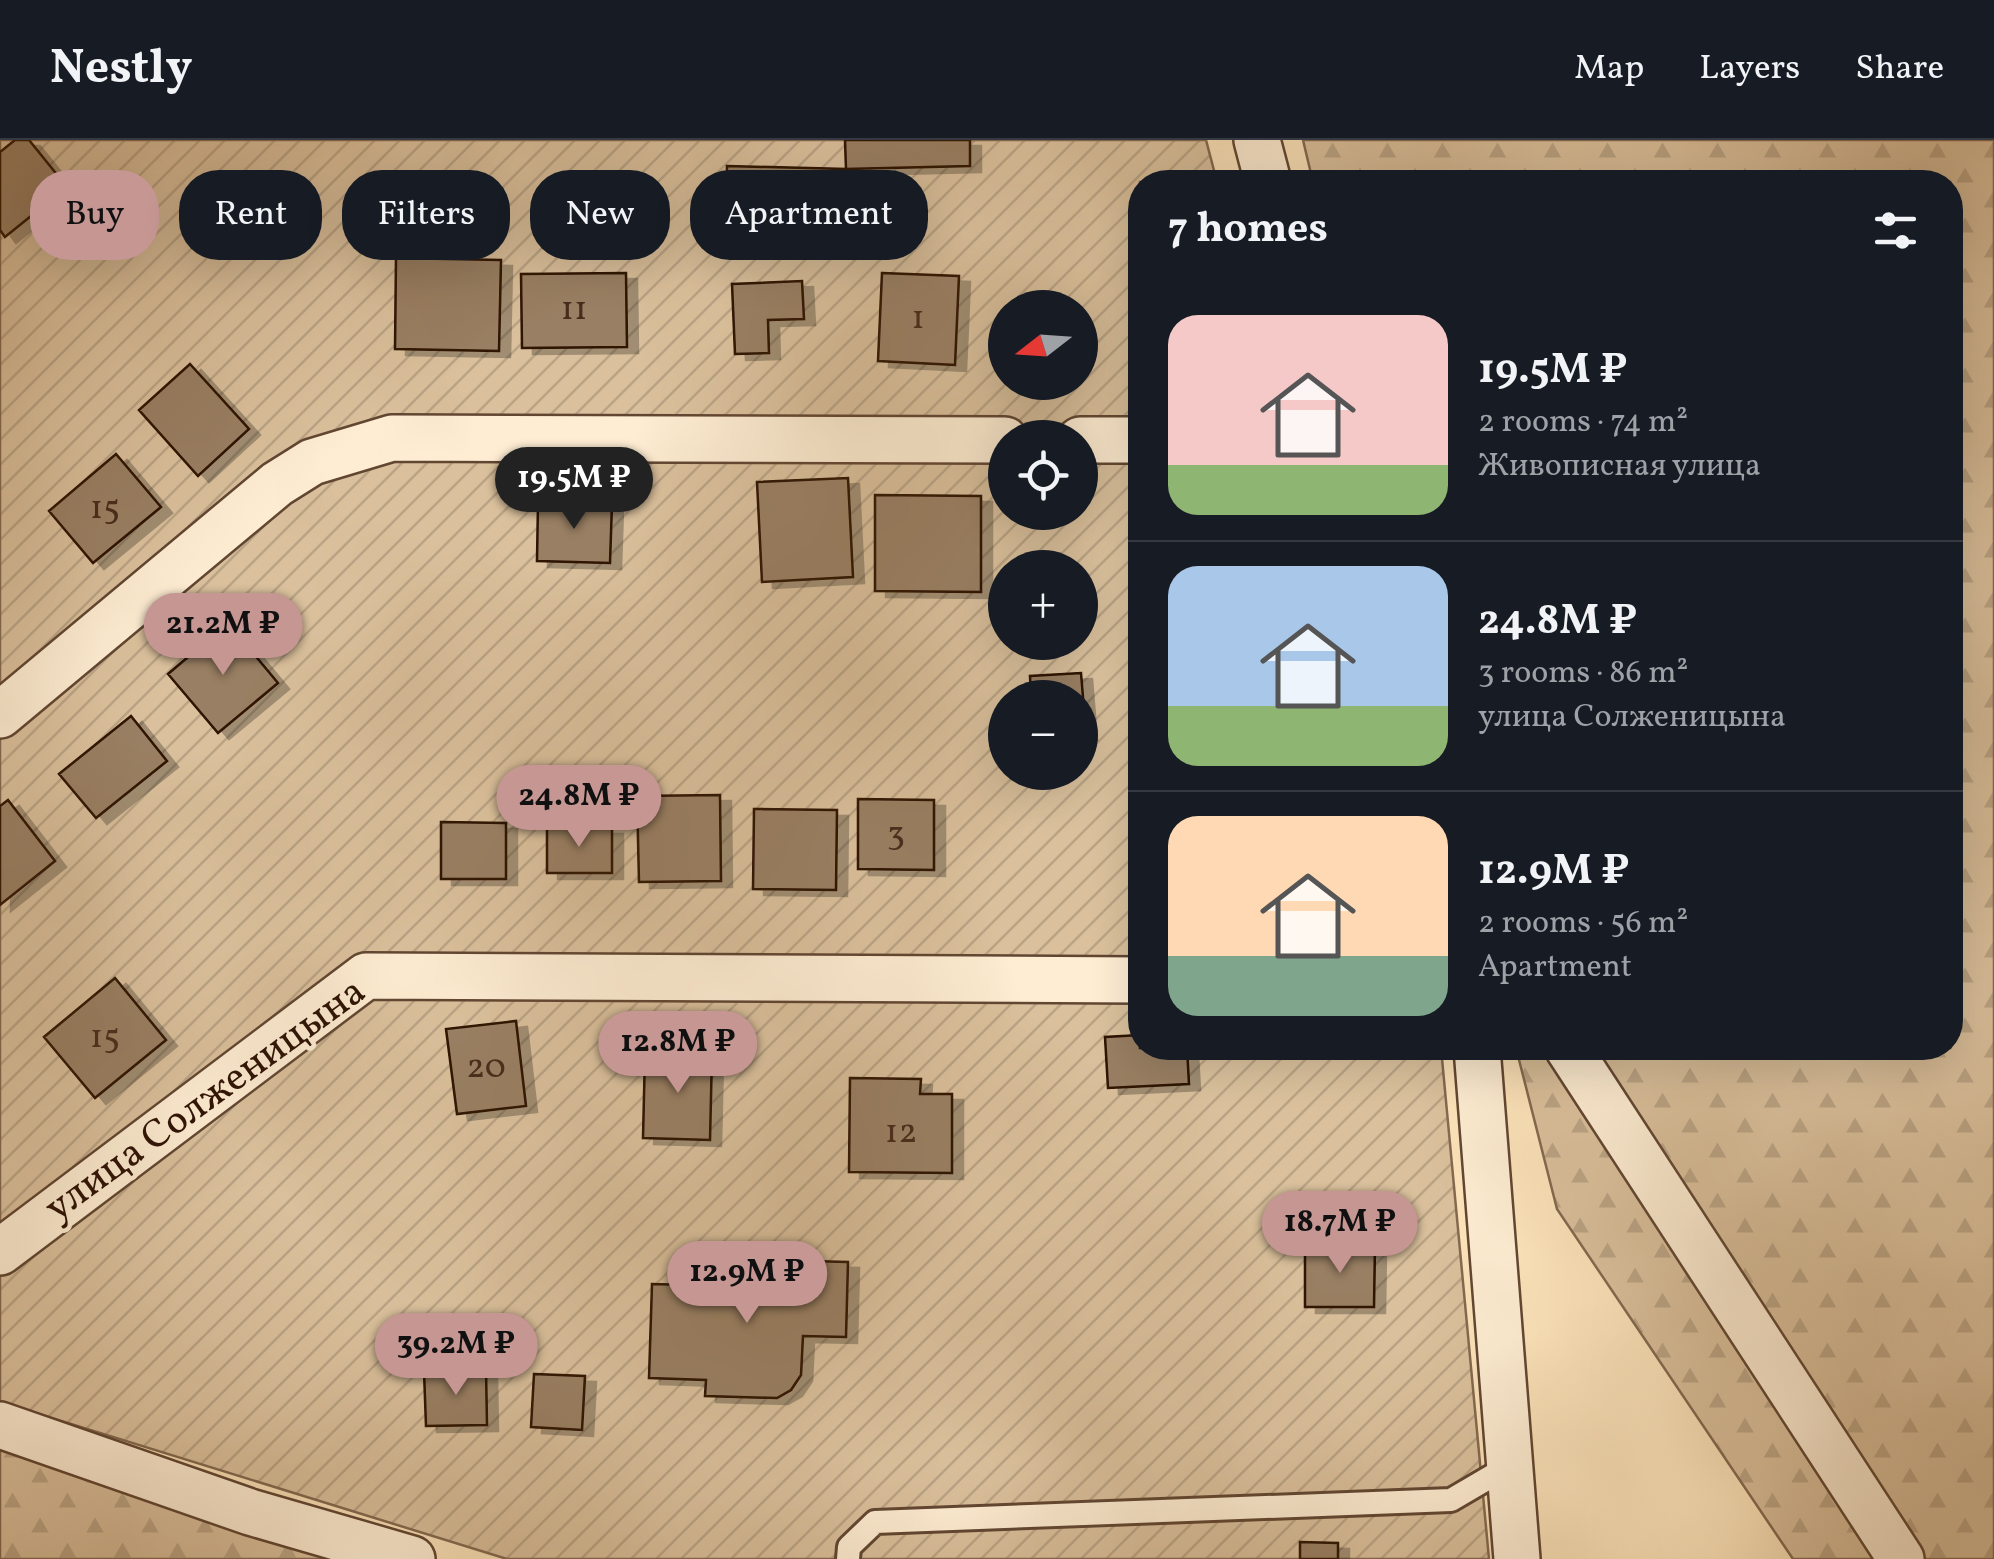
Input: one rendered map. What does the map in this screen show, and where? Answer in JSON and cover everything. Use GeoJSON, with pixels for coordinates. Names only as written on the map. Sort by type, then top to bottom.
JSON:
{"type":"FeatureCollection","features":[{"type":"Feature","properties":{"kind":"street"},"geometry":{"type":"LineString","coordinates":[[1257,140],[1265,170]]}},
{"type":"Feature","properties":{"kind":"street"},"geometry":{"type":"LineString","coordinates":[[0,716],[277,484],[312,462],[392,438],[988,440]]}},
{"type":"Feature","properties":{"kind":"street"},"geometry":{"type":"LineString","coordinates":[[1098,440],[1128,440]]}},
{"type":"Feature","properties":{"kind":"street","name":"улица Солженицына"},"geometry":{"type":"LineString","coordinates":[[0,1252],[366,976],[1128,980]]}},
{"type":"Feature","properties":{"kind":"street"},"geometry":{"type":"LineString","coordinates":[[1478,1060],[1517,1559]]}},
{"type":"Feature","properties":{"kind":"street"},"geometry":{"type":"LineString","coordinates":[[1576,1060],[1902,1559]]}},
{"type":"Feature","properties":{"kind":"street"},"geometry":{"type":"LineString","coordinates":[[0,1425],[250,1512],[412,1559]]}},
{"type":"Feature","properties":{"kind":"lane"},"geometry":{"type":"LineString","coordinates":[[848,1559],[849,1547],[875,1522],[1451,1500],[1509,1466]]}},
{"type":"Feature","properties":{"kind":"green space"},"geometry":{"type":"Polygon","coordinates":[[[0,140],[1206,140],[1214,170],[1128,170],[1128,1060],[1442,1060],[1489,1559],[507,1559],[0,1402],[0,140]]]}},
{"type":"Feature","properties":{"kind":"green space"},"geometry":{"type":"Polygon","coordinates":[[[1303,140],[1994,140],[1994,1559],[1793,1559],[1557,1209],[1519,1060],[1963,1060],[1963,170],[1310,170],[1303,140]]]}},
{"type":"Feature","properties":{"kind":"green space"},"geometry":{"type":"Polygon","coordinates":[[[0,1439],[386,1559],[0,1559],[0,1439]]]}},
{"type":"Feature","properties":{"kind":"building"},"geometry":{"type":"Polygon","coordinates":[[[15,140],[29,140],[53,170],[30,170],[30,217],[5,237],[0,230],[0,152],[15,140]]]}},
{"type":"Feature","properties":{"kind":"building"},"geometry":{"type":"Polygon","coordinates":[[[845,140],[970,140],[970,166],[846,169],[845,140]]]}},
{"type":"Feature","properties":{"kind":"building"},"geometry":{"type":"Polygon","coordinates":[[[727,166],[846,169],[846,170],[727,170],[727,166]]]}},
{"type":"Feature","properties":{"kind":"building"},"geometry":{"type":"Polygon","coordinates":[[[396,260],[501,260],[499,351],[395,349],[396,260]]]}},
{"type":"Feature","properties":{"kind":"building"},"geometry":{"type":"Polygon","coordinates":[[[626,273],[627,347],[522,348],[521,274],[626,273]]]}},
{"type":"Feature","properties":{"kind":"building"},"geometry":{"type":"Polygon","coordinates":[[[882,273],[959,276],[955,365],[878,361],[882,273]]]}},
{"type":"Feature","properties":{"kind":"building"},"geometry":{"type":"Polygon","coordinates":[[[802,281],[804,319],[768,320],[769,353],[735,354],[732,284],[802,281]]]}},
{"type":"Feature","properties":{"kind":"building"},"geometry":{"type":"Polygon","coordinates":[[[190,364],[249,429],[198,476],[139,410],[190,364]]]}},
{"type":"Feature","properties":{"kind":"building"},"geometry":{"type":"Polygon","coordinates":[[[116,454],[161,507],[93,563],[49,511],[116,454]]]}},
{"type":"Feature","properties":{"kind":"building"},"geometry":{"type":"Polygon","coordinates":[[[848,478],[853,577],[762,582],[757,482],[848,478]]]}},
{"type":"Feature","properties":{"kind":"building"},"geometry":{"type":"Polygon","coordinates":[[[875,495],[981,496],[981,592],[875,591],[875,495]]]}},
{"type":"Feature","properties":{"kind":"building"},"geometry":{"type":"Polygon","coordinates":[[[538,502],[612,503],[610,563],[537,561],[538,502]]]}},
{"type":"Feature","properties":{"kind":"building"},"geometry":{"type":"Polygon","coordinates":[[[228,623],[278,683],[218,733],[168,674],[228,623]]]}},
{"type":"Feature","properties":{"kind":"building"},"geometry":{"type":"Polygon","coordinates":[[[1081,673],[1082,680],[1030,680],[1030,676],[1081,673]]]}},
{"type":"Feature","properties":{"kind":"building"},"geometry":{"type":"Polygon","coordinates":[[[131,716],[167,761],[96,818],[59,774],[131,716]]]}},
{"type":"Feature","properties":{"kind":"building"},"geometry":{"type":"Polygon","coordinates":[[[720,795],[721,881],[639,882],[637,796],[720,795]]]}},
{"type":"Feature","properties":{"kind":"building"},"geometry":{"type":"Polygon","coordinates":[[[858,799],[934,800],[934,870],[858,869],[858,799]]]}},
{"type":"Feature","properties":{"kind":"building"},"geometry":{"type":"Polygon","coordinates":[[[8,800],[55,861],[0,905],[0,806],[8,800]]]}},
{"type":"Feature","properties":{"kind":"building"},"geometry":{"type":"Polygon","coordinates":[[[754,809],[837,810],[836,890],[753,889],[754,809]]]}},
{"type":"Feature","properties":{"kind":"building"},"geometry":{"type":"Polygon","coordinates":[[[441,822],[506,823],[506,879],[441,879],[441,822]]]}},
{"type":"Feature","properties":{"kind":"building"},"geometry":{"type":"Polygon","coordinates":[[[547,827],[612,828],[612,873],[547,873],[547,827]]]}},
{"type":"Feature","properties":{"kind":"building"},"geometry":{"type":"Polygon","coordinates":[[[115,978],[166,1040],[95,1098],[44,1037],[115,978]]]}},
{"type":"Feature","properties":{"kind":"building"},"geometry":{"type":"Polygon","coordinates":[[[516,1021],[526,1106],[457,1114],[446,1029],[516,1021]]]}},
{"type":"Feature","properties":{"kind":"building"},"geometry":{"type":"Polygon","coordinates":[[[1128,1036],[1128,1060],[1188,1060],[1189,1084],[1108,1088],[1105,1037],[1128,1036]]]}},
{"type":"Feature","properties":{"kind":"building"},"geometry":{"type":"Polygon","coordinates":[[[645,1053],[712,1054],[710,1140],[643,1138],[645,1053]]]}},
{"type":"Feature","properties":{"kind":"building"},"geometry":{"type":"Polygon","coordinates":[[[850,1078],[921,1079],[920,1094],[952,1094],[952,1173],[849,1172],[850,1078]]]}},
{"type":"Feature","properties":{"kind":"building"},"geometry":{"type":"Polygon","coordinates":[[[1305,1244],[1375,1245],[1374,1307],[1305,1307],[1305,1244]]]}},
{"type":"Feature","properties":{"kind":"building"},"geometry":{"type":"Polygon","coordinates":[[[729,1259],[848,1262],[846,1337],[803,1336],[801,1375],[791,1390],[777,1398],[705,1396],[706,1380],[649,1378],[652,1284],[729,1286],[729,1259]]]}},
{"type":"Feature","properties":{"kind":"building"},"geometry":{"type":"Polygon","coordinates":[[[486,1369],[487,1425],[426,1426],[424,1371],[486,1369]]]}},
{"type":"Feature","properties":{"kind":"building"},"geometry":{"type":"Polygon","coordinates":[[[534,1374],[585,1376],[582,1430],[531,1427],[534,1374]]]}},
{"type":"Feature","properties":{"kind":"building"},"geometry":{"type":"Polygon","coordinates":[[[1300,1542],[1338,1543],[1338,1559],[1300,1559],[1300,1542]]]}}]}
